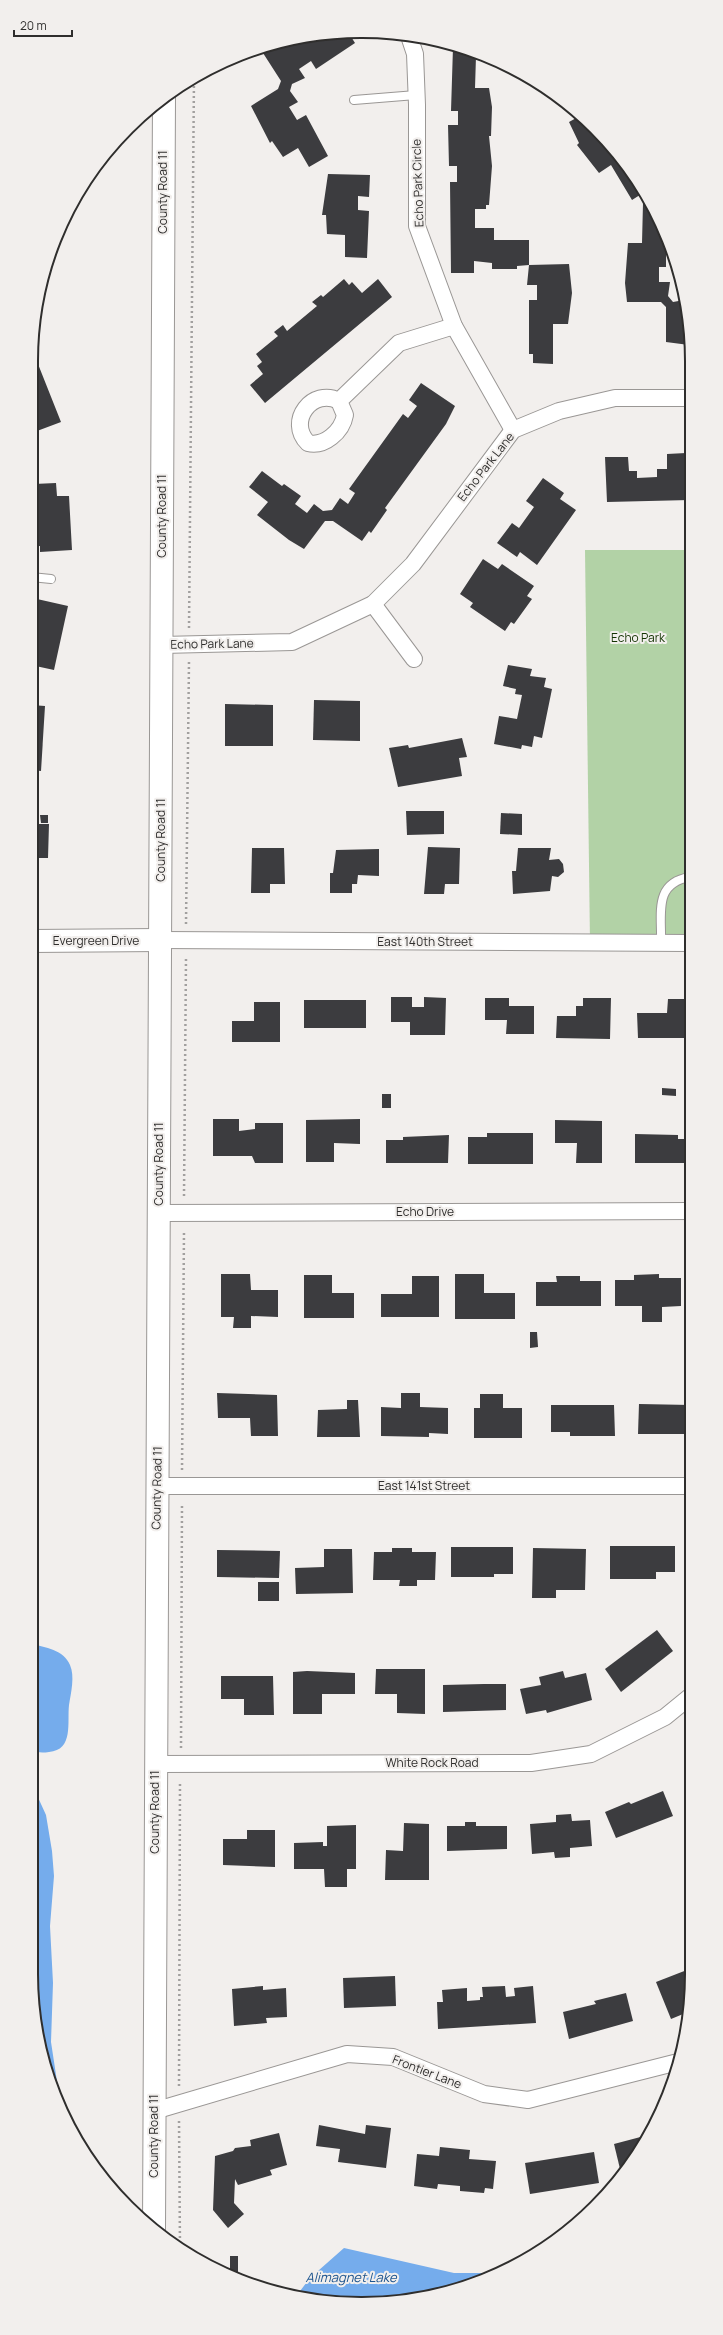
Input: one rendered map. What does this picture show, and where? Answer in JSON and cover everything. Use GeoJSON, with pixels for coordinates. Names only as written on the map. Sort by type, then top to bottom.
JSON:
{"type":"FeatureCollection","features":[{"type":"Feature","properties":{"kind":"street","name":"Echo Park Circle"},"geometry":{"type":"LineString","coordinates":[[410,42],[415,54],[417,226],[454,326],[513,430]]}},
{"type":"Feature","properties":{"kind":"street","name":"County Road 11"},"geometry":{"type":"LineString","coordinates":[[154,2222],[164,106]]}},
{"type":"Feature","properties":{"kind":"street"},"geometry":{"type":"LineString","coordinates":[[338,401],[398,343],[454,326]]}},
{"type":"Feature","properties":{"kind":"street","name":"Echo Park Lane"},"geometry":{"type":"LineString","coordinates":[[162,645],[292,642],[373,604],[413,564],[513,430],[559,411],[616,398],[685,398]]}},
{"type":"Feature","properties":{"kind":"street"},"geometry":{"type":"LineString","coordinates":[[373,604],[414,659]]}},
{"type":"Feature","properties":{"kind":"street","name":"East 140th Street"},"geometry":{"type":"LineString","coordinates":[[160,940],[685,943]]}},
{"type":"Feature","properties":{"kind":"street","name":"Evergreen Drive"},"geometry":{"type":"LineString","coordinates":[[38,941],[160,940]]}},
{"type":"Feature","properties":{"kind":"street","name":"Echo Drive"},"geometry":{"type":"LineString","coordinates":[[158,1213],[685,1211]]}},
{"type":"Feature","properties":{"kind":"street","name":"East 141st Street"},"geometry":{"type":"LineString","coordinates":[[157,1486],[685,1486]]}},
{"type":"Feature","properties":{"kind":"street","name":"White Rock Road"},"geometry":{"type":"LineString","coordinates":[[155,1764],[531,1763],[591,1754],[665,1717],[685,1701]]}},
{"type":"Feature","properties":{"kind":"street","name":"Frontier Lane"},"geometry":{"type":"LineString","coordinates":[[154,2111],[346,2054],[393,2057],[484,2094],[528,2100],[672,2064]]}},
{"type":"Feature","properties":{"kind":"lane"},"geometry":{"type":"LineString","coordinates":[[354,100],[416,95]]}},
{"type":"Feature","properties":{"kind":"lane"},"geometry":{"type":"LineString","coordinates":[[38,578],[51,579]]}},
{"type":"Feature","properties":{"kind":"lane"},"geometry":{"type":"LineString","coordinates":[[661,943],[663,896],[668,886],[685,879]]}},
{"type":"Feature","properties":{"kind":"path"},"geometry":{"type":"LineString","coordinates":[[180,2241],[180,1764],[194,85]]}},
{"type":"Feature","properties":{"kind":"green space","name":"Echo Park"},"geometry":{"type":"Polygon","coordinates":[[[585,550],[685,550],[685,943],[590,944],[585,550]]]}},
{"type":"Feature","properties":{"kind":"water"},"geometry":{"type":"Polygon","coordinates":[[[38,1646],[54,1650],[63,1656],[70,1665],[72,1674],[68,1734],[66,1741],[57,1750],[44,1753],[38,1752],[38,1646]]]}},
{"type":"Feature","properties":{"kind":"water"},"geometry":{"type":"Polygon","coordinates":[[[38,1797],[46,1815],[52,1851],[54,1876],[50,1926],[53,1983],[51,2042],[57,2082],[44,2037],[39,1995],[38,1797]]]}},
{"type":"Feature","properties":{"kind":"water","name":"Alimagnet Lake"},"geometry":{"type":"Polygon","coordinates":[[[344,2248],[454,2273],[482,2273],[465,2280],[425,2291],[362,2297],[300,2291],[310,2278],[344,2248]]]}},
{"type":"Feature","properties":{"kind":"building"},"geometry":{"type":"Polygon","coordinates":[[[352,38],[355,43],[316,69],[311,61],[299,69],[305,78],[292,84],[290,91],[298,102],[289,107],[297,120],[306,115],[328,156],[309,167],[298,148],[283,157],[272,141],[270,143],[251,106],[278,89],[281,81],[263,53],[298,44],[319,41],[352,38]]]}},
{"type":"Feature","properties":{"kind":"building"},"geometry":{"type":"Polygon","coordinates":[[[453,51],[476,59],[475,88],[489,88],[492,107],[491,136],[489,136],[492,166],[489,205],[486,205],[486,209],[475,209],[475,228],[494,228],[494,240],[529,240],[529,265],[517,266],[517,269],[492,269],[492,263],[474,261],[474,273],[451,273],[450,182],[457,182],[457,166],[449,166],[448,125],[458,125],[458,111],[451,111],[453,51]]]}},
{"type":"Feature","properties":{"kind":"building"},"geometry":{"type":"Polygon","coordinates":[[[575,118],[605,148],[639,196],[632,200],[611,165],[599,173],[577,145],[579,143],[569,122],[575,118]]]}},
{"type":"Feature","properties":{"kind":"building"},"geometry":{"type":"Polygon","coordinates":[[[328,174],[370,175],[369,197],[358,196],[358,210],[369,211],[367,258],[345,257],[345,235],[327,234],[326,215],[322,215],[328,174]]]}},
{"type":"Feature","properties":{"kind":"building"},"geometry":{"type":"Polygon","coordinates":[[[644,203],[652,218],[666,253],[666,267],[659,267],[659,282],[670,282],[668,296],[673,302],[679,301],[684,344],[666,342],[666,307],[661,302],[627,302],[625,283],[628,243],[642,243],[644,203]]]}},
{"type":"Feature","properties":{"kind":"building"},"geometry":{"type":"Polygon","coordinates":[[[569,264],[572,293],[568,324],[553,324],[553,364],[533,363],[533,354],[529,354],[529,300],[537,300],[537,285],[527,285],[529,265],[569,264]]]}},
{"type":"Feature","properties":{"kind":"building"},"geometry":{"type":"Polygon","coordinates":[[[344,279],[349,285],[352,282],[362,293],[378,279],[392,297],[265,403],[250,385],[263,374],[257,366],[262,362],[256,354],[278,336],[274,332],[283,325],[287,331],[317,306],[312,302],[321,295],[323,297],[344,279]]]}},
{"type":"Feature","properties":{"kind":"building"},"geometry":{"type":"Polygon","coordinates":[[[38,364],[61,422],[38,431],[38,364]]]}},
{"type":"Feature","properties":{"kind":"building"},"geometry":{"type":"Polygon","coordinates":[[[421,383],[455,406],[446,424],[385,508],[387,510],[371,533],[369,531],[362,541],[333,521],[325,521],[304,549],[289,540],[257,515],[268,502],[249,487],[262,471],[282,486],[284,484],[301,496],[295,504],[307,513],[314,504],[323,511],[332,510],[340,498],[348,504],[355,493],[349,489],[403,414],[408,418],[417,406],[409,400],[421,383]]]}},
{"type":"Feature","properties":{"kind":"building"},"geometry":{"type":"Polygon","coordinates":[[[685,453],[685,500],[607,502],[605,457],[628,457],[629,471],[637,471],[637,478],[657,477],[657,469],[667,469],[667,454],[685,453]]]}},
{"type":"Feature","properties":{"kind":"building"},"geometry":{"type":"Polygon","coordinates":[[[543,478],[564,493],[560,499],[576,510],[537,565],[520,552],[517,557],[497,543],[512,523],[519,528],[534,507],[526,501],[543,478]]]}},
{"type":"Feature","properties":{"kind":"building"},"geometry":{"type":"Polygon","coordinates":[[[56,483],[57,496],[69,496],[72,550],[40,552],[40,546],[38,546],[38,484],[56,483]]]}},
{"type":"Feature","properties":{"kind":"building"},"geometry":{"type":"Polygon","coordinates":[[[483,559],[498,569],[502,564],[534,586],[527,596],[532,599],[514,624],[511,622],[505,631],[470,607],[473,603],[460,594],[483,559]]]}},
{"type":"Feature","properties":{"kind":"building"},"geometry":{"type":"Polygon","coordinates":[[[38,599],[68,606],[54,670],[38,667],[38,599]]]}},
{"type":"Feature","properties":{"kind":"building"},"geometry":{"type":"Polygon","coordinates":[[[508,665],[532,669],[530,676],[546,678],[544,687],[552,689],[542,738],[534,736],[532,747],[522,745],[521,749],[494,744],[499,716],[517,719],[522,695],[515,694],[516,689],[503,686],[508,665]]]}},
{"type":"Feature","properties":{"kind":"building"},"geometry":{"type":"Polygon","coordinates":[[[314,700],[360,701],[360,741],[313,740],[314,700]]]}},
{"type":"Feature","properties":{"kind":"building"},"geometry":{"type":"Polygon","coordinates":[[[225,704],[273,705],[273,746],[225,746],[225,704]]]}},
{"type":"Feature","properties":{"kind":"building"},"geometry":{"type":"Polygon","coordinates":[[[38,706],[45,706],[41,771],[38,771],[38,706]]]}},
{"type":"Feature","properties":{"kind":"building"},"geometry":{"type":"Polygon","coordinates":[[[462,738],[467,757],[459,758],[462,776],[398,787],[389,748],[408,745],[409,748],[462,738]]]}},
{"type":"Feature","properties":{"kind":"building"},"geometry":{"type":"Polygon","coordinates":[[[38,809],[39,824],[49,824],[48,858],[38,858],[38,809]]]}},
{"type":"Feature","properties":{"kind":"building"},"geometry":{"type":"Polygon","coordinates":[[[406,811],[444,811],[444,834],[407,835],[406,811]]]}},
{"type":"Feature","properties":{"kind":"building"},"geometry":{"type":"Polygon","coordinates":[[[501,813],[522,814],[522,835],[500,834],[501,813]]]}},
{"type":"Feature","properties":{"kind":"building"},"geometry":{"type":"Polygon","coordinates":[[[40,815],[48,815],[48,823],[41,823],[40,815]]]}},
{"type":"Feature","properties":{"kind":"building"},"geometry":{"type":"Polygon","coordinates":[[[428,847],[460,848],[459,884],[445,884],[444,894],[424,894],[428,847]]]}},
{"type":"Feature","properties":{"kind":"building"},"geometry":{"type":"Polygon","coordinates":[[[252,848],[284,848],[285,884],[270,884],[270,893],[251,893],[252,848]]]}},
{"type":"Feature","properties":{"kind":"building"},"geometry":{"type":"Polygon","coordinates":[[[518,848],[551,848],[549,860],[559,859],[563,864],[564,872],[558,877],[552,876],[550,891],[513,894],[512,871],[516,871],[518,848]]]}},
{"type":"Feature","properties":{"kind":"building"},"geometry":{"type":"Polygon","coordinates":[[[379,849],[379,876],[358,875],[357,884],[352,884],[352,893],[330,893],[330,873],[333,873],[336,850],[379,849]]]}},
{"type":"Feature","properties":{"kind":"building"},"geometry":{"type":"Polygon","coordinates":[[[391,997],[412,997],[412,1007],[424,1007],[424,997],[446,998],[445,1035],[410,1035],[410,1022],[391,1022],[391,997]]]}},
{"type":"Feature","properties":{"kind":"building"},"geometry":{"type":"Polygon","coordinates":[[[485,998],[509,998],[509,1006],[534,1006],[534,1034],[506,1034],[507,1020],[485,1020],[485,998]]]}},
{"type":"Feature","properties":{"kind":"building"},"geometry":{"type":"Polygon","coordinates":[[[583,998],[611,998],[610,1039],[556,1038],[557,1016],[576,1016],[576,1006],[583,1006],[583,998]]]}},
{"type":"Feature","properties":{"kind":"building"},"geometry":{"type":"Polygon","coordinates":[[[668,999],[685,999],[685,1038],[638,1038],[637,1013],[667,1013],[668,999]]]}},
{"type":"Feature","properties":{"kind":"building"},"geometry":{"type":"Polygon","coordinates":[[[304,1000],[366,1000],[366,1028],[304,1028],[304,1000]]]}},
{"type":"Feature","properties":{"kind":"building"},"geometry":{"type":"Polygon","coordinates":[[[254,1002],[280,1002],[280,1042],[232,1042],[232,1021],[254,1021],[254,1002]]]}},
{"type":"Feature","properties":{"kind":"building"},"geometry":{"type":"Polygon","coordinates":[[[662,1088],[676,1089],[676,1096],[662,1095],[662,1088]]]}},
{"type":"Feature","properties":{"kind":"building"},"geometry":{"type":"Polygon","coordinates":[[[382,1094],[391,1094],[391,1108],[382,1108],[382,1094]]]}},
{"type":"Feature","properties":{"kind":"building"},"geometry":{"type":"Polygon","coordinates":[[[213,1119],[239,1119],[239,1131],[255,1129],[255,1123],[283,1123],[283,1163],[255,1163],[252,1156],[213,1156],[213,1119]]]}},
{"type":"Feature","properties":{"kind":"building"},"geometry":{"type":"Polygon","coordinates":[[[360,1119],[360,1144],[334,1143],[334,1162],[306,1162],[306,1120],[360,1119]]]}},
{"type":"Feature","properties":{"kind":"building"},"geometry":{"type":"Polygon","coordinates":[[[555,1120],[602,1121],[602,1163],[576,1163],[577,1143],[555,1143],[555,1120]]]}},
{"type":"Feature","properties":{"kind":"building"},"geometry":{"type":"Polygon","coordinates":[[[487,1133],[533,1133],[533,1164],[468,1164],[468,1137],[487,1137],[487,1133]]]}},
{"type":"Feature","properties":{"kind":"building"},"geometry":{"type":"Polygon","coordinates":[[[635,1134],[678,1135],[678,1139],[685,1139],[685,1163],[635,1163],[635,1134]]]}},
{"type":"Feature","properties":{"kind":"building"},"geometry":{"type":"Polygon","coordinates":[[[449,1135],[448,1163],[386,1163],[386,1140],[403,1140],[403,1137],[449,1135]]]}},
{"type":"Feature","properties":{"kind":"building"},"geometry":{"type":"Polygon","coordinates":[[[221,1274],[250,1274],[251,1290],[278,1290],[278,1317],[251,1316],[251,1328],[233,1328],[234,1317],[221,1317],[221,1274]]]}},
{"type":"Feature","properties":{"kind":"building"},"geometry":{"type":"Polygon","coordinates":[[[455,1274],[484,1274],[484,1293],[515,1293],[515,1319],[455,1319],[455,1274]]]}},
{"type":"Feature","properties":{"kind":"building"},"geometry":{"type":"Polygon","coordinates":[[[659,1274],[659,1278],[681,1278],[681,1306],[662,1307],[662,1322],[642,1322],[642,1306],[615,1306],[615,1280],[634,1280],[634,1275],[659,1274]]]}},
{"type":"Feature","properties":{"kind":"building"},"geometry":{"type":"Polygon","coordinates":[[[304,1275],[332,1275],[332,1293],[354,1293],[354,1318],[304,1318],[304,1275]]]}},
{"type":"Feature","properties":{"kind":"building"},"geometry":{"type":"Polygon","coordinates":[[[412,1276],[439,1276],[439,1317],[381,1317],[381,1294],[412,1294],[412,1276]]]}},
{"type":"Feature","properties":{"kind":"building"},"geometry":{"type":"Polygon","coordinates":[[[556,1276],[580,1276],[580,1281],[601,1281],[601,1306],[536,1306],[536,1282],[557,1282],[556,1276]]]}},
{"type":"Feature","properties":{"kind":"building"},"geometry":{"type":"Polygon","coordinates":[[[530,1332],[537,1332],[538,1347],[530,1348],[530,1332]]]}},
{"type":"Feature","properties":{"kind":"building"},"geometry":{"type":"Polygon","coordinates":[[[217,1393],[277,1395],[278,1436],[251,1436],[250,1418],[218,1418],[217,1393]]]}},
{"type":"Feature","properties":{"kind":"building"},"geometry":{"type":"Polygon","coordinates":[[[401,1393],[420,1393],[420,1407],[448,1408],[448,1434],[429,1433],[429,1437],[381,1436],[381,1407],[401,1408],[401,1393]]]}},
{"type":"Feature","properties":{"kind":"building"},"geometry":{"type":"Polygon","coordinates":[[[480,1394],[503,1394],[503,1408],[522,1408],[522,1438],[474,1438],[474,1408],[480,1408],[480,1394]]]}},
{"type":"Feature","properties":{"kind":"building"},"geometry":{"type":"Polygon","coordinates":[[[347,1400],[358,1400],[360,1437],[317,1437],[318,1410],[347,1409],[347,1400]]]}},
{"type":"Feature","properties":{"kind":"building"},"geometry":{"type":"Polygon","coordinates":[[[639,1404],[685,1405],[685,1434],[638,1434],[639,1404]]]}},
{"type":"Feature","properties":{"kind":"building"},"geometry":{"type":"Polygon","coordinates":[[[551,1405],[614,1405],[615,1436],[570,1436],[570,1432],[551,1432],[551,1405]]]}},
{"type":"Feature","properties":{"kind":"building"},"geometry":{"type":"Polygon","coordinates":[[[610,1546],[675,1546],[675,1572],[656,1572],[656,1579],[610,1579],[610,1546]]]}},
{"type":"Feature","properties":{"kind":"building"},"geometry":{"type":"Polygon","coordinates":[[[451,1547],[513,1547],[513,1574],[494,1574],[494,1577],[451,1577],[451,1547]]]}},
{"type":"Feature","properties":{"kind":"building"},"geometry":{"type":"Polygon","coordinates":[[[392,1548],[412,1548],[412,1552],[436,1552],[435,1580],[417,1580],[417,1586],[399,1586],[400,1580],[373,1580],[374,1552],[392,1552],[392,1548]]]}},
{"type":"Feature","properties":{"kind":"building"},"geometry":{"type":"Polygon","coordinates":[[[533,1548],[586,1549],[585,1590],[556,1590],[556,1598],[532,1598],[533,1548]]]}},
{"type":"Feature","properties":{"kind":"building"},"geometry":{"type":"Polygon","coordinates":[[[324,1549],[352,1549],[353,1593],[296,1594],[295,1568],[324,1567],[324,1549]]]}},
{"type":"Feature","properties":{"kind":"building"},"geometry":{"type":"Polygon","coordinates":[[[217,1550],[280,1551],[279,1578],[217,1577],[217,1550]]]}},
{"type":"Feature","properties":{"kind":"building"},"geometry":{"type":"Polygon","coordinates":[[[258,1582],[279,1582],[279,1601],[258,1601],[258,1582]]]}},
{"type":"Feature","properties":{"kind":"building"},"geometry":{"type":"Polygon","coordinates":[[[657,1630],[673,1651],[621,1692],[605,1669],[657,1630]]]}},
{"type":"Feature","properties":{"kind":"building"},"geometry":{"type":"Polygon","coordinates":[[[376,1669],[425,1669],[425,1714],[397,1713],[397,1694],[375,1694],[376,1669]]]}},
{"type":"Feature","properties":{"kind":"building"},"geometry":{"type":"Polygon","coordinates":[[[307,1671],[355,1673],[355,1694],[322,1694],[322,1714],[293,1714],[293,1672],[307,1671]]]}},
{"type":"Feature","properties":{"kind":"building"},"geometry":{"type":"Polygon","coordinates":[[[563,1671],[565,1678],[586,1673],[592,1700],[547,1713],[546,1710],[526,1714],[520,1689],[541,1685],[539,1677],[563,1671]]]}},
{"type":"Feature","properties":{"kind":"building"},"geometry":{"type":"Polygon","coordinates":[[[221,1676],[273,1676],[274,1715],[244,1715],[244,1699],[221,1699],[221,1676]]]}},
{"type":"Feature","properties":{"kind":"building"},"geometry":{"type":"Polygon","coordinates":[[[506,1684],[506,1710],[443,1712],[443,1685],[506,1684]]]}},
{"type":"Feature","properties":{"kind":"building"},"geometry":{"type":"Polygon","coordinates":[[[663,1791],[673,1816],[616,1838],[605,1812],[629,1802],[631,1804],[663,1791]]]}},
{"type":"Feature","properties":{"kind":"building"},"geometry":{"type":"Polygon","coordinates":[[[571,1814],[572,1821],[590,1820],[592,1846],[570,1848],[570,1857],[555,1858],[554,1852],[532,1854],[530,1824],[556,1822],[556,1815],[571,1814]]]}},
{"type":"Feature","properties":{"kind":"building"},"geometry":{"type":"Polygon","coordinates":[[[465,1822],[476,1822],[476,1826],[507,1826],[507,1849],[447,1851],[447,1826],[465,1826],[465,1822]]]}},
{"type":"Feature","properties":{"kind":"building"},"geometry":{"type":"Polygon","coordinates":[[[404,1823],[429,1824],[429,1880],[385,1880],[386,1850],[403,1851],[404,1823]]]}},
{"type":"Feature","properties":{"kind":"building"},"geometry":{"type":"Polygon","coordinates":[[[356,1825],[356,1869],[347,1869],[347,1887],[325,1887],[324,1869],[294,1869],[294,1843],[323,1842],[323,1846],[327,1846],[327,1826],[356,1825]]]}},
{"type":"Feature","properties":{"kind":"building"},"geometry":{"type":"Polygon","coordinates":[[[247,1830],[275,1830],[275,1867],[223,1865],[223,1839],[247,1839],[247,1830]]]}},
{"type":"Feature","properties":{"kind":"building"},"geometry":{"type":"Polygon","coordinates":[[[685,1971],[682,2014],[671,2019],[656,1982],[685,1971]]]}},
{"type":"Feature","properties":{"kind":"building"},"geometry":{"type":"Polygon","coordinates":[[[395,1976],[396,2006],[344,2008],[343,1978],[395,1976]]]}},
{"type":"Feature","properties":{"kind":"building"},"geometry":{"type":"Polygon","coordinates":[[[263,1986],[263,1990],[286,1988],[287,2017],[266,2018],[267,2023],[234,2026],[232,1989],[263,1986]]]}},
{"type":"Feature","properties":{"kind":"building"},"geometry":{"type":"Polygon","coordinates":[[[505,1986],[506,1997],[515,1996],[514,1988],[533,1986],[536,2023],[438,2029],[437,2002],[443,2002],[442,1990],[467,1988],[467,2001],[480,2000],[480,1997],[483,1997],[482,1987],[505,1986]]]}},
{"type":"Feature","properties":{"kind":"building"},"geometry":{"type":"Polygon","coordinates":[[[626,1993],[633,2021],[569,2039],[563,2012],[596,2004],[594,2001],[626,1993]]]}},
{"type":"Feature","properties":{"kind":"building"},"geometry":{"type":"Polygon","coordinates":[[[319,2125],[365,2134],[366,2125],[391,2128],[386,2168],[338,2162],[340,2149],[316,2146],[319,2125]]]}},
{"type":"Feature","properties":{"kind":"building"},"geometry":{"type":"Polygon","coordinates":[[[279,2133],[287,2165],[270,2170],[272,2175],[238,2185],[235,2179],[234,2203],[244,2214],[228,2228],[213,2210],[215,2156],[233,2151],[235,2148],[251,2146],[250,2140],[279,2133]]]}},
{"type":"Feature","properties":{"kind":"building"},"geometry":{"type":"Polygon","coordinates":[[[641,2137],[620,2168],[614,2144],[641,2137]]]}},
{"type":"Feature","properties":{"kind":"building"},"geometry":{"type":"Polygon","coordinates":[[[440,2147],[470,2150],[469,2159],[496,2161],[493,2189],[485,2188],[484,2193],[460,2191],[460,2186],[438,2184],[437,2189],[414,2186],[417,2154],[439,2156],[440,2147]]]}},
{"type":"Feature","properties":{"kind":"building"},"geometry":{"type":"Polygon","coordinates":[[[594,2152],[599,2183],[530,2194],[525,2163],[594,2152]]]}},
{"type":"Feature","properties":{"kind":"building"},"geometry":{"type":"Polygon","coordinates":[[[230,2256],[238,2256],[238,2272],[230,2269],[230,2256]]]}}]}
